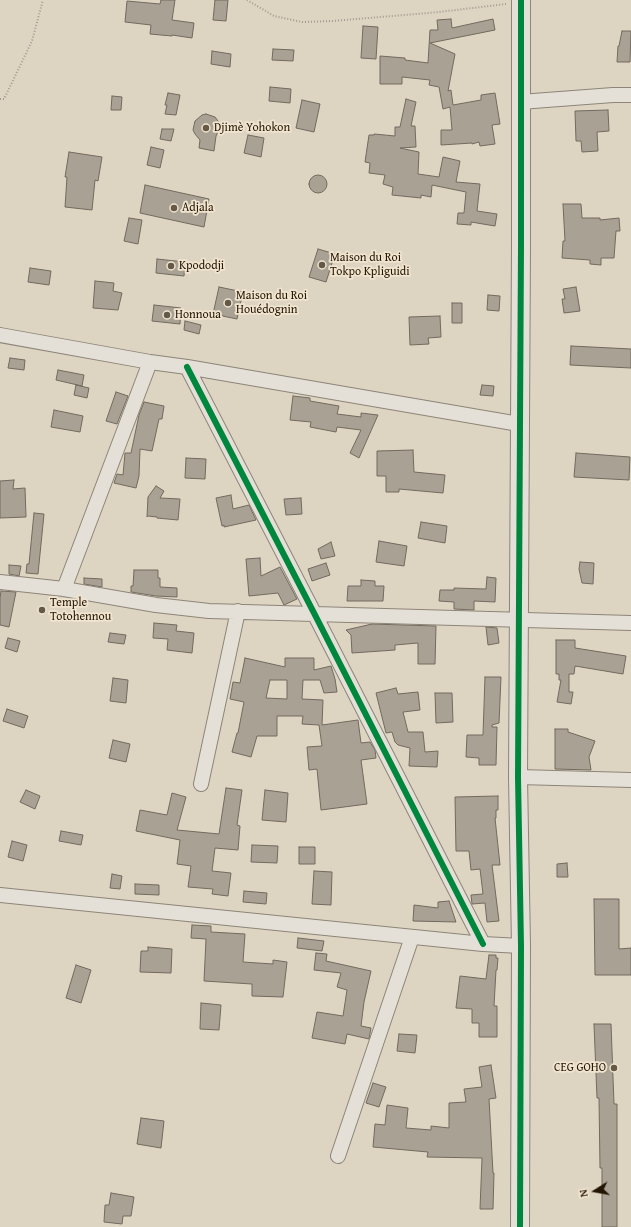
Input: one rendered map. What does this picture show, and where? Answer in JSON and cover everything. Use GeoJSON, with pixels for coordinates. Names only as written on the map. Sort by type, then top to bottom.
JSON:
{"type":"FeatureCollection","features":[{"type":"Feature","properties":{"kind":"street"},"geometry":{"type":"LineString","coordinates":[[520,1227],[521,946],[518,777],[518,620],[521,1]]}},
{"type":"Feature","properties":{"kind":"street"},"geometry":{"type":"LineString","coordinates":[[520,102],[631,95]]}},
{"type":"Feature","properties":{"kind":"street"},"geometry":{"type":"LineString","coordinates":[[0,335],[150,362],[519,424]]}},
{"type":"Feature","properties":{"kind":"street"},"geometry":{"type":"LineString","coordinates":[[64,589],[150,362]]}},
{"type":"Feature","properties":{"kind":"street"},"geometry":{"type":"LineString","coordinates":[[186,367],[314,613],[483,944]]}},
{"type":"Feature","properties":{"kind":"street"},"geometry":{"type":"LineString","coordinates":[[0,582],[64,589],[156,605],[209,611],[631,623]]}},
{"type":"Feature","properties":{"kind":"street"},"geometry":{"type":"LineString","coordinates":[[200,784],[238,611]]}},
{"type":"Feature","properties":{"kind":"street"},"geometry":{"type":"LineString","coordinates":[[518,777],[631,780]]}},
{"type":"Feature","properties":{"kind":"street"},"geometry":{"type":"LineString","coordinates":[[0,895],[483,944],[521,946]]}},
{"type":"Feature","properties":{"kind":"street"},"geometry":{"type":"LineString","coordinates":[[338,1156],[412,937]]}},
{"type":"Feature","properties":{"kind":"path"},"geometry":{"type":"LineString","coordinates":[[0,99],[4,99],[32,41],[43,0]]}},
{"type":"Feature","properties":{"kind":"path"},"geometry":{"type":"LineString","coordinates":[[247,0],[274,16],[302,22],[431,12],[521,1]]}},
{"type":"Feature","properties":{"kind":"building"},"geometry":{"type":"Polygon","coordinates":[[[161,0],[175,0],[172,20],[194,23],[192,38],[150,34],[151,25],[125,22],[127,1],[160,4],[161,0]]]}},
{"type":"Feature","properties":{"kind":"building"},"geometry":{"type":"Polygon","coordinates":[[[215,0],[228,0],[226,21],[213,20],[215,0]]]}},
{"type":"Feature","properties":{"kind":"building"},"geometry":{"type":"Polygon","coordinates":[[[451,19],[452,28],[493,19],[495,30],[430,43],[455,54],[448,91],[451,90],[453,105],[481,100],[481,95],[495,93],[500,124],[492,125],[495,144],[480,146],[479,142],[472,144],[441,145],[441,130],[452,130],[450,107],[443,109],[439,87],[429,85],[430,80],[402,77],[402,84],[380,84],[380,56],[405,58],[405,60],[428,63],[430,30],[438,30],[437,20],[451,19]]]}},
{"type":"Feature","properties":{"kind":"building"},"geometry":{"type":"Polygon","coordinates":[[[363,26],[378,27],[376,59],[361,58],[363,26]]]}},
{"type":"Feature","properties":{"kind":"building"},"geometry":{"type":"Polygon","coordinates":[[[622,31],[631,31],[630,62],[617,62],[618,46],[622,31]]]}},
{"type":"Feature","properties":{"kind":"building"},"geometry":{"type":"Polygon","coordinates":[[[273,49],[294,50],[293,61],[272,60],[273,49]]]}},
{"type":"Feature","properties":{"kind":"building"},"geometry":{"type":"Polygon","coordinates":[[[212,51],[231,54],[230,67],[211,64],[212,51]]]}},
{"type":"Feature","properties":{"kind":"building"},"geometry":{"type":"Polygon","coordinates":[[[270,87],[291,89],[290,103],[269,101],[270,87]]]}},
{"type":"Feature","properties":{"kind":"building"},"geometry":{"type":"Polygon","coordinates":[[[168,93],[180,95],[176,115],[165,114],[167,105],[165,105],[168,93]]]}},
{"type":"Feature","properties":{"kind":"building"},"geometry":{"type":"Polygon","coordinates":[[[112,96],[122,97],[121,110],[111,110],[112,96]]]}},
{"type":"Feature","properties":{"kind":"building"},"geometry":{"type":"Polygon","coordinates":[[[406,99],[416,102],[411,126],[415,126],[416,147],[400,148],[419,152],[418,174],[439,177],[443,157],[460,161],[456,182],[480,184],[477,211],[497,214],[495,226],[471,222],[471,225],[457,224],[458,213],[464,213],[466,192],[432,185],[431,197],[421,195],[421,198],[392,195],[393,187],[383,184],[385,175],[369,173],[370,163],[365,162],[369,135],[395,136],[395,127],[400,127],[406,99]]]}},
{"type":"Feature","properties":{"kind":"building"},"geometry":{"type":"Polygon","coordinates":[[[302,100],[320,104],[314,132],[296,128],[302,100]]]}},
{"type":"Feature","properties":{"kind":"building"},"geometry":{"type":"Polygon","coordinates":[[[608,110],[609,131],[597,132],[598,151],[582,152],[581,141],[576,141],[575,111],[608,110]]]}},
{"type":"Feature","properties":{"kind":"building","name":"Djimè Yohokon"},"geometry":{"type":"Polygon","coordinates":[[[206,114],[215,117],[219,125],[214,151],[199,148],[200,140],[193,130],[195,121],[202,115],[206,114]]]}},
{"type":"Feature","properties":{"kind":"building"},"geometry":{"type":"Polygon","coordinates":[[[162,129],[174,129],[171,141],[160,139],[162,129]]]}},
{"type":"Feature","properties":{"kind":"building"},"geometry":{"type":"Polygon","coordinates":[[[248,135],[264,138],[261,157],[244,153],[248,135]]]}},
{"type":"Feature","properties":{"kind":"building"},"geometry":{"type":"Polygon","coordinates":[[[151,147],[164,150],[160,168],[147,165],[151,147]]]}},
{"type":"Feature","properties":{"kind":"building"},"geometry":{"type":"Polygon","coordinates":[[[69,152],[102,157],[98,181],[95,180],[92,210],[65,207],[67,177],[65,177],[69,152]]]}},
{"type":"Feature","properties":{"kind":"building"},"geometry":{"type":"Polygon","coordinates":[[[318,175],[324,178],[327,184],[324,190],[318,193],[312,190],[309,184],[312,178],[318,175]]]}},
{"type":"Feature","properties":{"kind":"building","name":"Adjala"},"geometry":{"type":"Polygon","coordinates":[[[145,185],[209,199],[204,227],[140,213],[145,185]]]}},
{"type":"Feature","properties":{"kind":"building"},"geometry":{"type":"Polygon","coordinates":[[[563,204],[581,204],[582,218],[600,218],[600,220],[619,218],[620,231],[616,231],[614,258],[601,258],[601,265],[590,264],[590,260],[562,258],[563,241],[565,241],[563,204]]]}},
{"type":"Feature","properties":{"kind":"building"},"geometry":{"type":"Polygon","coordinates":[[[129,218],[142,220],[138,244],[124,241],[129,218]]]}},
{"type":"Feature","properties":{"kind":"building","name":"Maison du Roi Tokpo Kpliguidi"},"geometry":{"type":"Polygon","coordinates":[[[318,249],[335,254],[326,282],[309,277],[318,249]]]}},
{"type":"Feature","properties":{"kind":"building","name":"Kpododji"},"geometry":{"type":"Polygon","coordinates":[[[157,259],[185,262],[184,276],[156,273],[157,259]]]}},
{"type":"Feature","properties":{"kind":"building"},"geometry":{"type":"Polygon","coordinates":[[[30,268],[51,271],[49,285],[28,282],[30,268]]]}},
{"type":"Feature","properties":{"kind":"building"},"geometry":{"type":"Polygon","coordinates":[[[95,281],[114,283],[113,291],[122,293],[118,310],[93,308],[95,281]]]}},
{"type":"Feature","properties":{"kind":"building","name":"Maison du Roi Houédognin"},"geometry":{"type":"Polygon","coordinates":[[[219,287],[243,292],[237,319],[213,314],[219,287]]]}},
{"type":"Feature","properties":{"kind":"building"},"geometry":{"type":"Polygon","coordinates":[[[576,287],[580,311],[564,313],[562,299],[565,299],[563,289],[576,287]]]}},
{"type":"Feature","properties":{"kind":"building"},"geometry":{"type":"Polygon","coordinates":[[[488,295],[500,296],[499,311],[487,310],[488,295]]]}},
{"type":"Feature","properties":{"kind":"building"},"geometry":{"type":"Polygon","coordinates":[[[452,303],[462,303],[462,323],[452,323],[452,303]]]}},
{"type":"Feature","properties":{"kind":"building","name":"Honnoua"},"geometry":{"type":"Polygon","coordinates":[[[154,305],[181,308],[180,324],[152,321],[154,305]]]}},
{"type":"Feature","properties":{"kind":"building"},"geometry":{"type":"Polygon","coordinates":[[[440,316],[441,337],[428,338],[429,344],[410,345],[409,317],[440,316]]]}},
{"type":"Feature","properties":{"kind":"building"},"geometry":{"type":"Polygon","coordinates":[[[185,321],[201,325],[199,334],[184,330],[185,321]]]}},
{"type":"Feature","properties":{"kind":"building"},"geometry":{"type":"Polygon","coordinates":[[[571,346],[631,349],[631,368],[570,365],[571,346]]]}},
{"type":"Feature","properties":{"kind":"building"},"geometry":{"type":"Polygon","coordinates":[[[10,358],[25,360],[24,370],[8,368],[10,358]]]}},
{"type":"Feature","properties":{"kind":"building"},"geometry":{"type":"Polygon","coordinates":[[[58,370],[84,375],[82,386],[56,380],[58,370]]]}},
{"type":"Feature","properties":{"kind":"building"},"geometry":{"type":"Polygon","coordinates":[[[76,385],[89,388],[87,398],[74,395],[76,385]]]}},
{"type":"Feature","properties":{"kind":"building"},"geometry":{"type":"Polygon","coordinates":[[[482,385],[494,386],[493,396],[480,395],[482,385]]]}},
{"type":"Feature","properties":{"kind":"building"},"geometry":{"type":"Polygon","coordinates":[[[116,392],[128,396],[117,424],[106,421],[116,392]]]}},
{"type":"Feature","properties":{"kind":"building"},"geometry":{"type":"Polygon","coordinates":[[[293,396],[310,398],[310,401],[339,406],[337,414],[361,417],[361,413],[378,415],[359,458],[350,453],[361,430],[337,427],[336,432],[310,427],[311,422],[290,420],[293,396]]]}},
{"type":"Feature","properties":{"kind":"building"},"geometry":{"type":"Polygon","coordinates":[[[144,402],[164,406],[162,419],[159,419],[152,451],[140,449],[139,476],[136,488],[114,483],[117,474],[123,475],[125,453],[131,453],[139,415],[144,402]]]}},
{"type":"Feature","properties":{"kind":"building"},"geometry":{"type":"Polygon","coordinates":[[[54,410],[83,416],[80,432],[51,427],[54,410]]]}},
{"type":"Feature","properties":{"kind":"building"},"geometry":{"type":"Polygon","coordinates":[[[413,450],[414,472],[445,475],[443,493],[399,489],[399,492],[386,492],[386,476],[377,476],[377,451],[413,450]]]}},
{"type":"Feature","properties":{"kind":"building"},"geometry":{"type":"Polygon","coordinates":[[[576,453],[630,457],[629,480],[574,477],[576,453]]]}},
{"type":"Feature","properties":{"kind":"building"},"geometry":{"type":"Polygon","coordinates":[[[186,458],[206,459],[205,479],[185,478],[186,458]]]}},
{"type":"Feature","properties":{"kind":"building"},"geometry":{"type":"Polygon","coordinates":[[[14,480],[13,489],[25,488],[26,517],[0,518],[0,481],[14,480]]]}},
{"type":"Feature","properties":{"kind":"building"},"geometry":{"type":"Polygon","coordinates":[[[156,486],[164,491],[160,498],[180,499],[178,520],[147,517],[148,497],[156,486]]]}},
{"type":"Feature","properties":{"kind":"building"},"geometry":{"type":"Polygon","coordinates":[[[231,495],[233,509],[249,505],[256,520],[224,527],[224,525],[222,526],[216,498],[231,495]]]}},
{"type":"Feature","properties":{"kind":"building"},"geometry":{"type":"Polygon","coordinates":[[[301,498],[302,514],[286,515],[284,499],[301,498]]]}},
{"type":"Feature","properties":{"kind":"building"},"geometry":{"type":"Polygon","coordinates":[[[34,513],[44,514],[38,574],[26,573],[27,564],[29,564],[34,513]]]}},
{"type":"Feature","properties":{"kind":"building"},"geometry":{"type":"Polygon","coordinates":[[[421,522],[447,526],[445,543],[418,538],[421,522]]]}},
{"type":"Feature","properties":{"kind":"building"},"geometry":{"type":"Polygon","coordinates":[[[379,541],[407,546],[404,566],[376,562],[379,541]]]}},
{"type":"Feature","properties":{"kind":"building"},"geometry":{"type":"Polygon","coordinates":[[[331,542],[335,556],[321,559],[318,549],[331,542]]]}},
{"type":"Feature","properties":{"kind":"building"},"geometry":{"type":"Polygon","coordinates":[[[260,558],[261,576],[280,567],[297,599],[284,605],[278,593],[249,596],[246,559],[260,558]]]}},
{"type":"Feature","properties":{"kind":"building"},"geometry":{"type":"Polygon","coordinates":[[[580,562],[594,563],[593,584],[582,583],[579,569],[580,562]]]}},
{"type":"Feature","properties":{"kind":"building"},"geometry":{"type":"Polygon","coordinates":[[[326,563],[330,575],[312,581],[308,569],[326,563]]]}},
{"type":"Feature","properties":{"kind":"building"},"geometry":{"type":"Polygon","coordinates":[[[9,565],[21,566],[19,576],[9,574],[9,565]]]}},
{"type":"Feature","properties":{"kind":"building"},"geometry":{"type":"Polygon","coordinates":[[[134,570],[158,570],[160,587],[177,588],[177,597],[156,596],[131,592],[134,570]]]}},
{"type":"Feature","properties":{"kind":"building"},"geometry":{"type":"Polygon","coordinates":[[[487,577],[496,578],[495,602],[474,601],[474,610],[454,609],[454,602],[439,601],[440,590],[454,590],[454,588],[486,589],[487,577]]]}},
{"type":"Feature","properties":{"kind":"building"},"geometry":{"type":"Polygon","coordinates":[[[84,578],[102,579],[102,587],[84,584],[84,578]]]}},
{"type":"Feature","properties":{"kind":"building"},"geometry":{"type":"Polygon","coordinates":[[[361,580],[375,581],[375,586],[384,586],[383,601],[347,601],[348,586],[361,586],[361,580]]]}},
{"type":"Feature","properties":{"kind":"building"},"geometry":{"type":"Polygon","coordinates":[[[1,591],[16,592],[9,627],[0,625],[1,591]]]}},
{"type":"Feature","properties":{"kind":"building"},"geometry":{"type":"Polygon","coordinates":[[[154,623],[177,625],[176,631],[194,633],[192,653],[167,650],[168,639],[153,638],[154,623]]]}},
{"type":"Feature","properties":{"kind":"building"},"geometry":{"type":"Polygon","coordinates":[[[372,624],[436,626],[435,664],[418,664],[418,643],[395,645],[395,650],[352,653],[351,635],[346,630],[372,624]]]}},
{"type":"Feature","properties":{"kind":"building"},"geometry":{"type":"Polygon","coordinates":[[[486,627],[497,628],[499,643],[488,645],[486,627]]]}},
{"type":"Feature","properties":{"kind":"building"},"geometry":{"type":"Polygon","coordinates":[[[110,633],[126,635],[124,644],[108,642],[110,633]]]}},
{"type":"Feature","properties":{"kind":"building"},"geometry":{"type":"Polygon","coordinates":[[[8,638],[20,641],[17,652],[5,648],[8,638]]]}},
{"type":"Feature","properties":{"kind":"building"},"geometry":{"type":"Polygon","coordinates":[[[556,640],[575,640],[575,648],[626,656],[623,674],[575,666],[574,674],[569,674],[569,692],[573,692],[571,704],[557,702],[561,680],[559,680],[559,674],[556,674],[556,640]]]}},
{"type":"Feature","properties":{"kind":"building"},"geometry":{"type":"Polygon","coordinates":[[[245,658],[285,667],[285,658],[314,658],[314,670],[331,666],[337,692],[324,693],[320,680],[303,680],[302,699],[323,700],[322,725],[358,720],[361,743],[370,742],[375,750],[376,758],[361,760],[367,804],[321,810],[317,769],[309,770],[307,747],[322,746],[319,725],[302,724],[303,716],[277,716],[277,736],[257,736],[251,757],[232,752],[238,733],[244,702],[230,699],[233,682],[240,683],[245,658]],[[270,680],[266,698],[287,699],[287,680],[270,680]]]}},
{"type":"Feature","properties":{"kind":"building"},"geometry":{"type":"Polygon","coordinates":[[[485,677],[501,677],[499,723],[492,725],[492,727],[497,727],[496,765],[479,765],[479,758],[466,757],[467,735],[483,735],[485,677]]]}},
{"type":"Feature","properties":{"kind":"building"},"geometry":{"type":"Polygon","coordinates":[[[113,678],[128,680],[126,703],[110,701],[113,678]]]}},
{"type":"Feature","properties":{"kind":"building"},"geometry":{"type":"Polygon","coordinates":[[[396,688],[398,694],[418,692],[420,710],[403,712],[408,732],[423,732],[425,752],[438,751],[437,767],[409,766],[410,748],[398,745],[395,742],[392,732],[386,733],[376,693],[396,688]]]}},
{"type":"Feature","properties":{"kind":"building"},"geometry":{"type":"Polygon","coordinates":[[[435,693],[452,693],[453,722],[436,723],[435,693]]]}},
{"type":"Feature","properties":{"kind":"building"},"geometry":{"type":"Polygon","coordinates":[[[7,709],[28,716],[24,728],[3,721],[7,709]]]}},
{"type":"Feature","properties":{"kind":"building"},"geometry":{"type":"Polygon","coordinates":[[[555,729],[568,729],[568,732],[595,741],[589,757],[591,770],[555,769],[555,729]]]}},
{"type":"Feature","properties":{"kind":"building"},"geometry":{"type":"Polygon","coordinates":[[[113,740],[130,744],[126,762],[109,758],[113,740]]]}},
{"type":"Feature","properties":{"kind":"building"},"geometry":{"type":"Polygon","coordinates":[[[226,788],[242,790],[237,825],[240,826],[238,850],[215,848],[212,871],[231,873],[228,896],[212,894],[213,889],[188,887],[191,866],[177,864],[180,840],[136,831],[140,810],[167,815],[172,793],[186,797],[177,830],[219,834],[226,788]]]}},
{"type":"Feature","properties":{"kind":"building"},"geometry":{"type":"Polygon","coordinates":[[[26,790],[40,796],[35,809],[20,802],[26,790]]]}},
{"type":"Feature","properties":{"kind":"building"},"geometry":{"type":"Polygon","coordinates":[[[265,790],[288,793],[286,822],[262,820],[265,790]]]}},
{"type":"Feature","properties":{"kind":"building"},"geometry":{"type":"Polygon","coordinates":[[[498,796],[498,810],[496,810],[495,818],[500,865],[492,865],[499,921],[487,922],[485,903],[472,904],[471,895],[483,894],[480,869],[471,870],[469,851],[456,851],[455,797],[498,796]]]}},
{"type":"Feature","properties":{"kind":"building"},"geometry":{"type":"Polygon","coordinates":[[[61,831],[83,835],[81,845],[59,841],[61,831]]]}},
{"type":"Feature","properties":{"kind":"building"},"geometry":{"type":"Polygon","coordinates":[[[12,841],[27,845],[23,861],[8,857],[12,841]]]}},
{"type":"Feature","properties":{"kind":"building"},"geometry":{"type":"Polygon","coordinates":[[[252,845],[278,846],[277,863],[251,862],[252,845]]]}},
{"type":"Feature","properties":{"kind":"building"},"geometry":{"type":"Polygon","coordinates":[[[299,847],[315,847],[315,864],[299,864],[299,847]]]}},
{"type":"Feature","properties":{"kind":"building"},"geometry":{"type":"Polygon","coordinates":[[[567,863],[568,877],[557,877],[557,864],[567,863]]]}},
{"type":"Feature","properties":{"kind":"building"},"geometry":{"type":"Polygon","coordinates":[[[314,871],[332,872],[331,905],[312,904],[314,871]]]}},
{"type":"Feature","properties":{"kind":"building"},"geometry":{"type":"Polygon","coordinates":[[[112,874],[122,876],[120,889],[110,888],[112,874]]]}},
{"type":"Feature","properties":{"kind":"building"},"geometry":{"type":"Polygon","coordinates":[[[135,884],[159,885],[159,895],[135,894],[135,884]]]}},
{"type":"Feature","properties":{"kind":"building"},"geometry":{"type":"Polygon","coordinates":[[[244,891],[267,893],[266,904],[243,902],[244,891]]]}},
{"type":"Feature","properties":{"kind":"building"},"geometry":{"type":"Polygon","coordinates":[[[594,899],[619,899],[619,949],[631,948],[631,975],[595,975],[594,899]]]}},
{"type":"Feature","properties":{"kind":"building"},"geometry":{"type":"Polygon","coordinates":[[[449,901],[456,922],[413,921],[414,905],[438,908],[438,902],[449,901]]]}},
{"type":"Feature","properties":{"kind":"building"},"geometry":{"type":"Polygon","coordinates":[[[192,925],[211,926],[211,932],[245,934],[243,962],[273,964],[273,960],[287,962],[283,997],[252,996],[252,984],[204,981],[206,939],[191,938],[192,925]]]}},
{"type":"Feature","properties":{"kind":"building"},"geometry":{"type":"Polygon","coordinates":[[[298,938],[324,941],[322,951],[297,948],[298,938]]]}},
{"type":"Feature","properties":{"kind":"building"},"geometry":{"type":"Polygon","coordinates":[[[148,947],[172,949],[171,973],[140,972],[141,951],[148,951],[148,947]]]}},
{"type":"Feature","properties":{"kind":"building"},"geometry":{"type":"Polygon","coordinates":[[[316,953],[327,954],[326,961],[371,971],[364,1002],[361,1026],[371,1028],[369,1039],[347,1034],[345,1044],[312,1038],[317,1012],[343,1016],[347,990],[337,987],[341,973],[314,970],[316,953]]]}},
{"type":"Feature","properties":{"kind":"building"},"geometry":{"type":"Polygon","coordinates":[[[489,955],[496,955],[496,958],[498,958],[494,1006],[497,1006],[497,1037],[479,1037],[479,1023],[472,1023],[472,1009],[456,1008],[460,976],[486,979],[489,955]]]}},
{"type":"Feature","properties":{"kind":"building"},"geometry":{"type":"Polygon","coordinates":[[[76,965],[91,970],[81,1003],[66,998],[76,965]]]}},
{"type":"Feature","properties":{"kind":"building"},"geometry":{"type":"Polygon","coordinates":[[[201,1003],[221,1005],[219,1030],[200,1029],[201,1003]]]}},
{"type":"Feature","properties":{"kind":"building"},"geometry":{"type":"Polygon","coordinates":[[[594,1024],[611,1024],[614,1104],[617,1104],[617,1227],[602,1227],[602,1168],[600,1168],[599,1098],[597,1098],[594,1024]]]}},
{"type":"Feature","properties":{"kind":"building"},"geometry":{"type":"Polygon","coordinates":[[[399,1034],[417,1035],[415,1053],[397,1051],[399,1034]]]}},
{"type":"Feature","properties":{"kind":"building"},"geometry":{"type":"Polygon","coordinates":[[[491,1065],[496,1098],[489,1099],[494,1173],[493,1209],[480,1209],[482,1158],[427,1157],[428,1152],[373,1147],[375,1124],[385,1125],[387,1105],[408,1108],[406,1128],[431,1130],[431,1126],[449,1128],[449,1103],[466,1102],[464,1089],[482,1087],[479,1067],[491,1065]]]}},
{"type":"Feature","properties":{"kind":"building"},"geometry":{"type":"Polygon","coordinates":[[[373,1083],[386,1087],[379,1107],[366,1103],[373,1083]]]}},
{"type":"Feature","properties":{"kind":"building"},"geometry":{"type":"Polygon","coordinates":[[[141,1118],[164,1121],[161,1148],[137,1144],[141,1118]]]}},
{"type":"Feature","properties":{"kind":"building"},"geometry":{"type":"Polygon","coordinates":[[[111,1193],[134,1197],[131,1216],[123,1216],[122,1224],[104,1222],[105,1205],[109,1205],[111,1193]]]}},
{"type":"Feature","properties":{"kind":"cycle path"},"geometry":{"type":"LineString","coordinates":[[520,1227],[521,946],[518,777],[521,0]]}},
{"type":"Feature","properties":{"kind":"cycle path"},"geometry":{"type":"LineString","coordinates":[[187,367],[483,944]]}},
{"type":"Feature","properties":{"kind":"place","name":"Djimè Yohokon"},"geometry":{"type":"Point","coordinates":[206,128]}},
{"type":"Feature","properties":{"kind":"place","name":"Adjala"},"geometry":{"type":"Point","coordinates":[174,208]}},
{"type":"Feature","properties":{"kind":"place","name":"Maison du Roi Tokpo Kpliguidi"},"geometry":{"type":"Point","coordinates":[322,265]}},
{"type":"Feature","properties":{"kind":"place","name":"Kpododji"},"geometry":{"type":"Point","coordinates":[171,266]}},
{"type":"Feature","properties":{"kind":"place","name":"Maison du Roi Houédognin"},"geometry":{"type":"Point","coordinates":[228,303]}},
{"type":"Feature","properties":{"kind":"place","name":"Honnoua"},"geometry":{"type":"Point","coordinates":[167,315]}},
{"type":"Feature","properties":{"kind":"place","name":"Temple Totohennou"},"geometry":{"type":"Point","coordinates":[42,610]}},
{"type":"Feature","properties":{"kind":"place","name":"CEG GOHO"},"geometry":{"type":"Point","coordinates":[614,1068]}}]}
